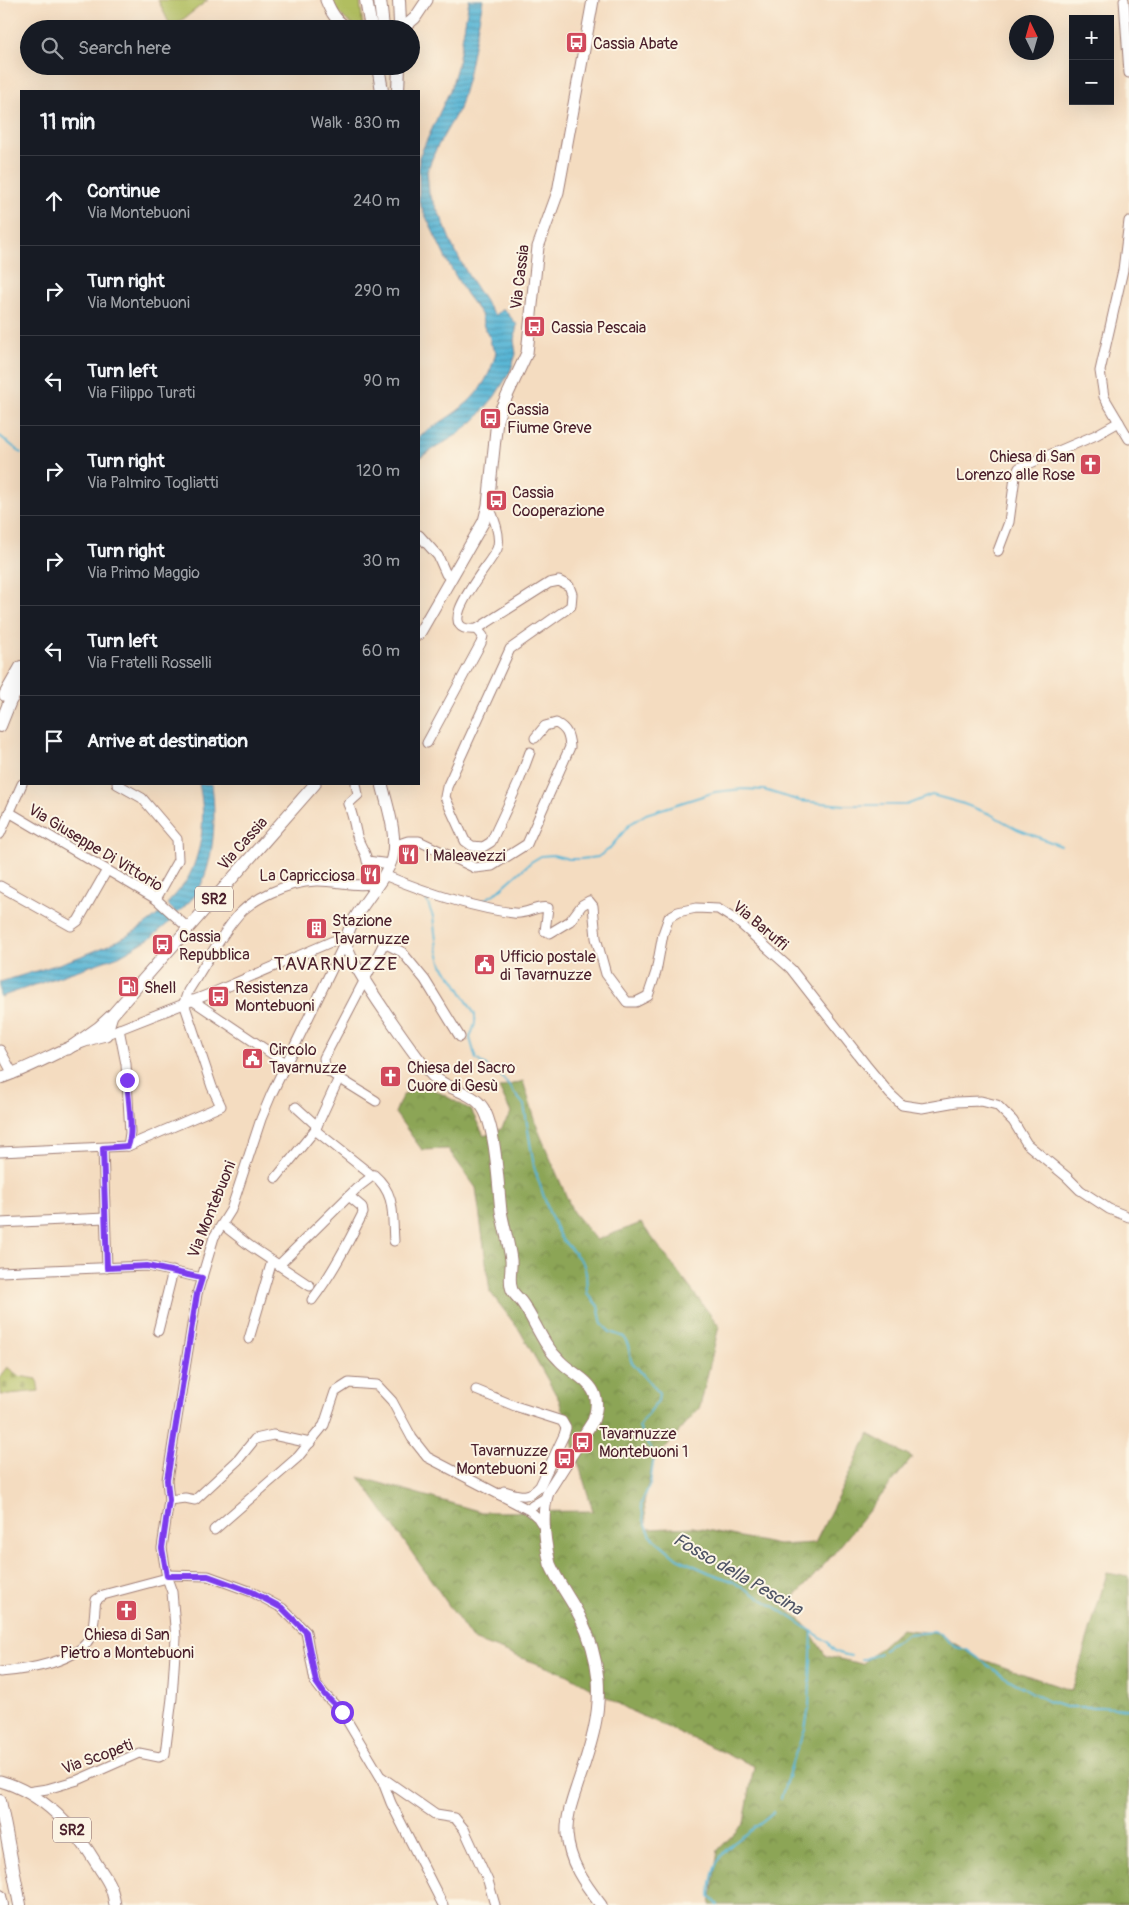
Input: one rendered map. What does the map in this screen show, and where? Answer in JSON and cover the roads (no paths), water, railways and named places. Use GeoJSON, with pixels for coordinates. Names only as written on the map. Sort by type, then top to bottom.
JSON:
{"type":"FeatureCollection","features":[{"type":"Feature","properties":{"kind":"highway"},"geometry":{"type":"LineString","coordinates":[[366,0],[374,20]]}},
{"type":"Feature","properties":{"kind":"highway"},"geometry":{"type":"LineString","coordinates":[[378,20],[380,0]]}},
{"type":"Feature","properties":{"kind":"highway"},"geometry":{"type":"LineString","coordinates":[[400,0],[402,20]]}},
{"type":"Feature","properties":{"kind":"highway"},"geometry":{"type":"LineString","coordinates":[[379,75],[382,90]]}},
{"type":"Feature","properties":{"kind":"highway"},"geometry":{"type":"LineString","coordinates":[[387,75],[388,90]]}},
{"type":"Feature","properties":{"kind":"highway"},"geometry":{"type":"LineString","coordinates":[[398,90],[399,75]]}},
{"type":"Feature","properties":{"kind":"highway"},"geometry":{"type":"LineString","coordinates":[[0,706],[20,668]]}},
{"type":"Feature","properties":{"kind":"highway"},"geometry":{"type":"LineString","coordinates":[[0,726],[10,702],[20,686]]}},
{"type":"Feature","properties":{"kind":"highway"},"geometry":{"type":"LineString","coordinates":[[0,1801],[20,1905]]}},
{"type":"Feature","properties":{"kind":"highway"},"geometry":{"type":"LineString","coordinates":[[0,1896],[2,1905]]}},
{"type":"Feature","properties":{"kind":"main road"},"geometry":{"type":"LineString","coordinates":[[326,0],[336,20]]}},
{"type":"Feature","properties":{"kind":"main road"},"geometry":{"type":"LineString","coordinates":[[410,20],[423,8],[427,0]]}},
{"type":"Feature","properties":{"kind":"main road","name":"Via Cassia"},"geometry":{"type":"LineString","coordinates":[[420,632],[481,526],[488,505],[497,420],[527,353],[536,256],[558,192],[593,0]]}},
{"type":"Feature","properties":{"kind":"main road","name":"Via Cassia"},"geometry":{"type":"LineString","coordinates":[[108,1029],[113,1014],[314,785]]}},
{"type":"Feature","properties":{"kind":"main road","name":"Via Montebuoni"},"geometry":{"type":"LineString","coordinates":[[346,940],[350,927],[383,878],[390,864],[393,846],[382,785]]}},
{"type":"Feature","properties":{"kind":"main road"},"geometry":{"type":"LineString","coordinates":[[346,940],[349,954],[364,979],[428,1072],[447,1086],[473,1098],[484,1108],[492,1135],[502,1212],[511,1258],[511,1289],[523,1304],[542,1338],[558,1360],[590,1386],[595,1394],[596,1410],[593,1421],[566,1462],[547,1497],[545,1530],[550,1564],[587,1633],[596,1663],[598,1713],[596,1727],[573,1798],[567,1830],[569,1847],[577,1871],[600,1905]]}},
{"type":"Feature","properties":{"kind":"main road"},"geometry":{"type":"LineString","coordinates":[[0,1078],[14,1074],[108,1029]]}},
{"type":"Feature","properties":{"kind":"main road","name":"SR2"},"geometry":{"type":"LineString","coordinates":[[0,1781],[27,1792],[58,1816],[86,1844],[110,1886],[115,1905]]}},
{"type":"Feature","properties":{"kind":"street"},"geometry":{"type":"LineString","coordinates":[[1124,0],[1129,73]]}},
{"type":"Feature","properties":{"kind":"street"},"geometry":{"type":"LineString","coordinates":[[1129,222],[1123,270],[1100,371],[1104,397],[1129,439]]}},
{"type":"Feature","properties":{"kind":"street"},"geometry":{"type":"LineString","coordinates":[[998,551],[1009,522],[1015,477],[1019,468],[1096,435],[1119,422]]}},
{"type":"Feature","properties":{"kind":"street"},"geometry":{"type":"LineString","coordinates":[[488,505],[495,520],[498,547],[461,606],[457,618],[459,626],[467,630],[477,629],[548,583],[559,581],[569,586],[572,594],[571,606],[510,649],[447,787],[445,797],[464,841],[472,846],[483,847],[491,842],[518,784],[530,752]]}},
{"type":"Feature","properties":{"kind":"street"},"geometry":{"type":"LineString","coordinates":[[420,536],[438,556],[443,569],[451,579]]}},
{"type":"Feature","properties":{"kind":"street"},"geometry":{"type":"LineString","coordinates":[[428,744],[481,643],[483,636],[477,629]]}},
{"type":"Feature","properties":{"kind":"street"},"geometry":{"type":"LineString","coordinates":[[393,846],[408,841],[419,841],[475,868],[492,866],[526,844],[570,747],[570,736],[565,728],[556,723],[544,726],[535,738]]}},
{"type":"Feature","properties":{"kind":"street"},"geometry":{"type":"LineString","coordinates":[[0,834],[22,785]]}},
{"type":"Feature","properties":{"kind":"street"},"geometry":{"type":"LineString","coordinates":[[119,785],[142,798],[177,839],[178,860],[159,902]]}},
{"type":"Feature","properties":{"kind":"street"},"geometry":{"type":"LineString","coordinates":[[356,785],[358,795],[348,804],[359,840],[366,852],[368,861],[390,864]]}},
{"type":"Feature","properties":{"kind":"street","name":"Via Giuseppe Di Vittorio"},"geometry":{"type":"LineString","coordinates":[[9,812],[159,902],[188,928]]}},
{"type":"Feature","properties":{"kind":"street"},"geometry":{"type":"LineString","coordinates":[[0,886],[71,926],[78,921],[107,870]]}},
{"type":"Feature","properties":{"kind":"street"},"geometry":{"type":"LineString","coordinates":[[0,1152],[128,1146],[221,1106],[212,1087],[188,1002],[188,991],[234,919],[256,901],[282,888],[306,882],[323,881],[363,886],[383,878]]}},
{"type":"Feature","properties":{"kind":"street","name":"Via Baruffi"},"geometry":{"type":"LineString","coordinates":[[383,878],[496,911],[518,914],[544,907],[548,908],[546,931],[550,933],[570,921],[582,906],[589,901],[593,906],[596,938],[606,974],[627,1002],[636,1002],[648,996],[656,972],[663,934],[669,917],[678,912],[696,908],[718,909],[737,921],[791,970],[866,1065],[890,1094],[902,1105],[922,1108],[956,1102],[981,1101],[997,1105],[1013,1122],[1028,1144],[1080,1190],[1109,1209],[1129,1217]]}},
{"type":"Feature","properties":{"kind":"street"},"geometry":{"type":"LineString","coordinates":[[363,886],[368,891],[368,901]]}},
{"type":"Feature","properties":{"kind":"street"},"geometry":{"type":"LineString","coordinates":[[128,1146],[130,1133],[126,1064],[108,1029],[188,1002],[333,941],[346,940]]}},
{"type":"Feature","properties":{"kind":"street","name":"Via Montebuoni"},"geometry":{"type":"LineString","coordinates":[[172,1592],[167,1577],[162,1548],[169,1500],[167,1480],[197,1294],[214,1237],[231,1210],[261,1119],[346,940]]}},
{"type":"Feature","properties":{"kind":"street"},"geometry":{"type":"LineString","coordinates":[[376,1101],[325,1068],[324,1058],[384,943],[402,952],[425,980],[460,1037]]}},
{"type":"Feature","properties":{"kind":"street"},"geometry":{"type":"LineString","coordinates":[[188,1002],[287,1064]]}},
{"type":"Feature","properties":{"kind":"street"},"geometry":{"type":"LineString","coordinates":[[0,1050],[14,1074]]}},
{"type":"Feature","properties":{"kind":"street"},"geometry":{"type":"LineString","coordinates":[[276,1178],[316,1128],[339,1078]]}},
{"type":"Feature","properties":{"kind":"street"},"geometry":{"type":"LineString","coordinates":[[296,1106],[316,1128],[369,1173]]}},
{"type":"Feature","properties":{"kind":"street"},"geometry":{"type":"LineString","coordinates":[[103,1148],[107,1268]]}},
{"type":"Feature","properties":{"kind":"street"},"geometry":{"type":"LineString","coordinates":[[249,1339],[275,1263],[374,1176],[384,1184],[390,1194],[394,1241]]}},
{"type":"Feature","properties":{"kind":"street"},"geometry":{"type":"LineString","coordinates":[[312,1300],[339,1259],[363,1213],[362,1207],[349,1196]]}},
{"type":"Feature","properties":{"kind":"street"},"geometry":{"type":"LineString","coordinates":[[0,1216],[0,1222],[105,1218]]}},
{"type":"Feature","properties":{"kind":"street"},"geometry":{"type":"LineString","coordinates":[[223,1225],[250,1246],[310,1286]]}},
{"type":"Feature","properties":{"kind":"street"},"geometry":{"type":"LineString","coordinates":[[0,1272],[147,1266],[202,1278]]}},
{"type":"Feature","properties":{"kind":"street"},"geometry":{"type":"LineString","coordinates":[[158,1331],[173,1271]]}},
{"type":"Feature","properties":{"kind":"street"},"geometry":{"type":"LineString","coordinates":[[214,1530],[298,1457],[324,1425],[335,1392],[349,1383],[377,1385],[392,1401],[412,1438],[427,1457],[528,1508],[545,1510]]}},
{"type":"Feature","properties":{"kind":"street"},"geometry":{"type":"LineString","coordinates":[[476,1390],[562,1422],[566,1428],[536,1492],[519,1496],[504,1491],[500,1495]]}},
{"type":"Feature","properties":{"kind":"street"},"geometry":{"type":"LineString","coordinates":[[169,1500],[185,1498],[195,1500],[238,1460],[255,1439],[273,1435],[310,1443]]}},
{"type":"Feature","properties":{"kind":"street"},"geometry":{"type":"LineString","coordinates":[[554,1457],[566,1462]]}},
{"type":"Feature","properties":{"kind":"street"},"geometry":{"type":"LineString","coordinates":[[528,1508],[547,1497]]}},
{"type":"Feature","properties":{"kind":"street"},"geometry":{"type":"LineString","coordinates":[[528,1508],[538,1518],[545,1530]]}},
{"type":"Feature","properties":{"kind":"street"},"geometry":{"type":"LineString","coordinates":[[0,1672],[43,1664],[78,1652],[90,1637],[96,1600],[103,1595],[167,1577],[208,1576],[252,1592],[282,1608],[306,1632],[316,1682],[325,1695],[342,1712],[380,1776],[391,1803],[443,1905]]}},
{"type":"Feature","properties":{"kind":"street","name":"Via Scopeti"},"geometry":{"type":"LineString","coordinates":[[27,1792],[47,1789],[78,1780],[139,1753],[159,1758],[165,1754],[172,1698],[176,1638],[172,1592]]}},
{"type":"Feature","properties":{"kind":"street"},"geometry":{"type":"LineString","coordinates":[[380,1776],[436,1815],[455,1818],[460,1823],[478,1857],[495,1905]]}},
{"type":"Feature","properties":{"kind":"water"},"geometry":{"type":"Polygon","coordinates":[[[469,0],[483,0],[468,77],[459,109],[436,149],[427,171],[429,194],[468,275],[492,312],[495,315],[504,309],[517,325],[514,340],[516,354],[510,372],[495,396],[475,420],[455,436],[420,457],[420,435],[457,411],[477,393],[485,382],[496,352],[484,327],[481,314],[466,294],[447,261],[420,204],[420,155],[451,88],[458,63],[469,0]]]}},
{"type":"Feature","properties":{"kind":"water"},"geometry":{"type":"Polygon","coordinates":[[[199,785],[212,785],[214,825],[211,852],[204,879],[198,891],[177,914],[167,904],[187,880],[194,865],[202,831],[199,785]]]}},
{"type":"Feature","properties":{"kind":"water"},"geometry":{"type":"Polygon","coordinates":[[[162,911],[172,920],[152,937],[119,956],[0,997],[0,982],[107,946],[146,924],[162,911]]]}},
{"type":"Feature","properties":{"kind":"waterway"},"geometry":{"type":"LineString","coordinates":[[0,436],[20,452]]}},
{"type":"Feature","properties":{"kind":"waterway"},"geometry":{"type":"LineString","coordinates":[[481,902],[497,892],[531,862],[541,856],[553,855],[569,859],[598,857],[609,849],[630,824],[646,814],[715,792],[743,789],[764,790],[800,801],[845,805],[906,805],[932,795],[990,814],[1017,829],[1061,846]]}},
{"type":"Feature","properties":{"kind":"waterway","name":"Fosso della Pescina"},"geometry":{"type":"LineString","coordinates":[[424,893],[433,917],[437,948],[442,965],[455,981],[475,1015],[475,1024],[470,1038],[476,1059],[501,1076],[524,1105],[534,1167],[549,1212],[560,1237],[583,1263],[586,1272],[587,1293],[598,1306],[602,1324],[610,1332],[624,1337],[628,1345],[631,1361],[659,1393],[658,1401],[639,1426],[654,1457],[650,1484],[641,1504],[644,1520],[651,1536],[677,1558],[732,1581],[828,1642],[835,1651],[851,1656]]}},
{"type":"Feature","properties":{"kind":"waterway"},"geometry":{"type":"LineString","coordinates":[[781,1798],[805,1729],[809,1707],[812,1631]]}},
{"type":"Feature","properties":{"kind":"waterway","name":"Fosso della Pescina"},"geometry":{"type":"LineString","coordinates":[[884,1649],[907,1634],[932,1632],[940,1634],[956,1647],[967,1650],[1003,1676],[1047,1701],[1065,1707],[1129,1709]]}},
{"type":"Feature","properties":{"kind":"waterway","name":"Fosso della Pescina"},"geometry":{"type":"LineString","coordinates":[[861,1659],[880,1653]]}},
{"type":"Feature","properties":{"kind":"waterway"},"geometry":{"type":"LineString","coordinates":[[718,1905],[710,1896],[712,1878],[722,1854],[774,1812]]}},
{"type":"Feature","properties":{"kind":"place","name":"Cassia Abate"},"geometry":{"type":"Point","coordinates":[577,43]}},
{"type":"Feature","properties":{"kind":"place","name":"Cassia Pescaia"},"geometry":{"type":"Point","coordinates":[535,327]}},
{"type":"Feature","properties":{"kind":"place","name":"Cassia Fiume Greve"},"geometry":{"type":"Point","coordinates":[491,418]}},
{"type":"Feature","properties":{"kind":"place","name":"Chiesa di San Lorenzo alle Rose"},"geometry":{"type":"Point","coordinates":[1091,465]}},
{"type":"Feature","properties":{"kind":"place","name":"Cassia Cooperazione"},"geometry":{"type":"Point","coordinates":[496,501]}},
{"type":"Feature","properties":{"kind":"place","name":"I Maleavezzi"},"geometry":{"type":"Point","coordinates":[409,855]}},
{"type":"Feature","properties":{"kind":"place","name":"La Capricciosa"},"geometry":{"type":"Point","coordinates":[371,875]}},
{"type":"Feature","properties":{"kind":"place","name":"Stazione Tavarnuzze"},"geometry":{"type":"Point","coordinates":[316,929]}},
{"type":"Feature","properties":{"kind":"place","name":"Cassia Repubblica"},"geometry":{"type":"Point","coordinates":[163,945]}},
{"type":"Feature","properties":{"kind":"place","name":"Ufficio postale di Tavarnuzze"},"geometry":{"type":"Point","coordinates":[484,965]}},
{"type":"Feature","properties":{"kind":"place","name":"Shell"},"geometry":{"type":"Point","coordinates":[128,987]}},
{"type":"Feature","properties":{"kind":"place","name":"Resistenza Montebuoni"},"geometry":{"type":"Point","coordinates":[219,996]}},
{"type":"Feature","properties":{"kind":"place","name":"Circolo Tavarnuzze"},"geometry":{"type":"Point","coordinates":[253,1058]}},
{"type":"Feature","properties":{"kind":"place","name":"Chiesa del Sacro Cuore di Gesù"},"geometry":{"type":"Point","coordinates":[391,1076]}},
{"type":"Feature","properties":{"kind":"place","name":"Tavarnuzze Montebuoni 1"},"geometry":{"type":"Point","coordinates":[583,1442]}},
{"type":"Feature","properties":{"kind":"place","name":"Tavarnuzze Montebuoni 2"},"geometry":{"type":"Point","coordinates":[564,1459]}},
{"type":"Feature","properties":{"kind":"place","name":"Chiesa di San Pietro a Montebuoni"},"geometry":{"type":"Point","coordinates":[127,1610]}},
{"type":"Feature","properties":{"kind":"district","name":"TAVARNUZZE"},"geometry":{"type":"Point","coordinates":[336,963]}}]}
